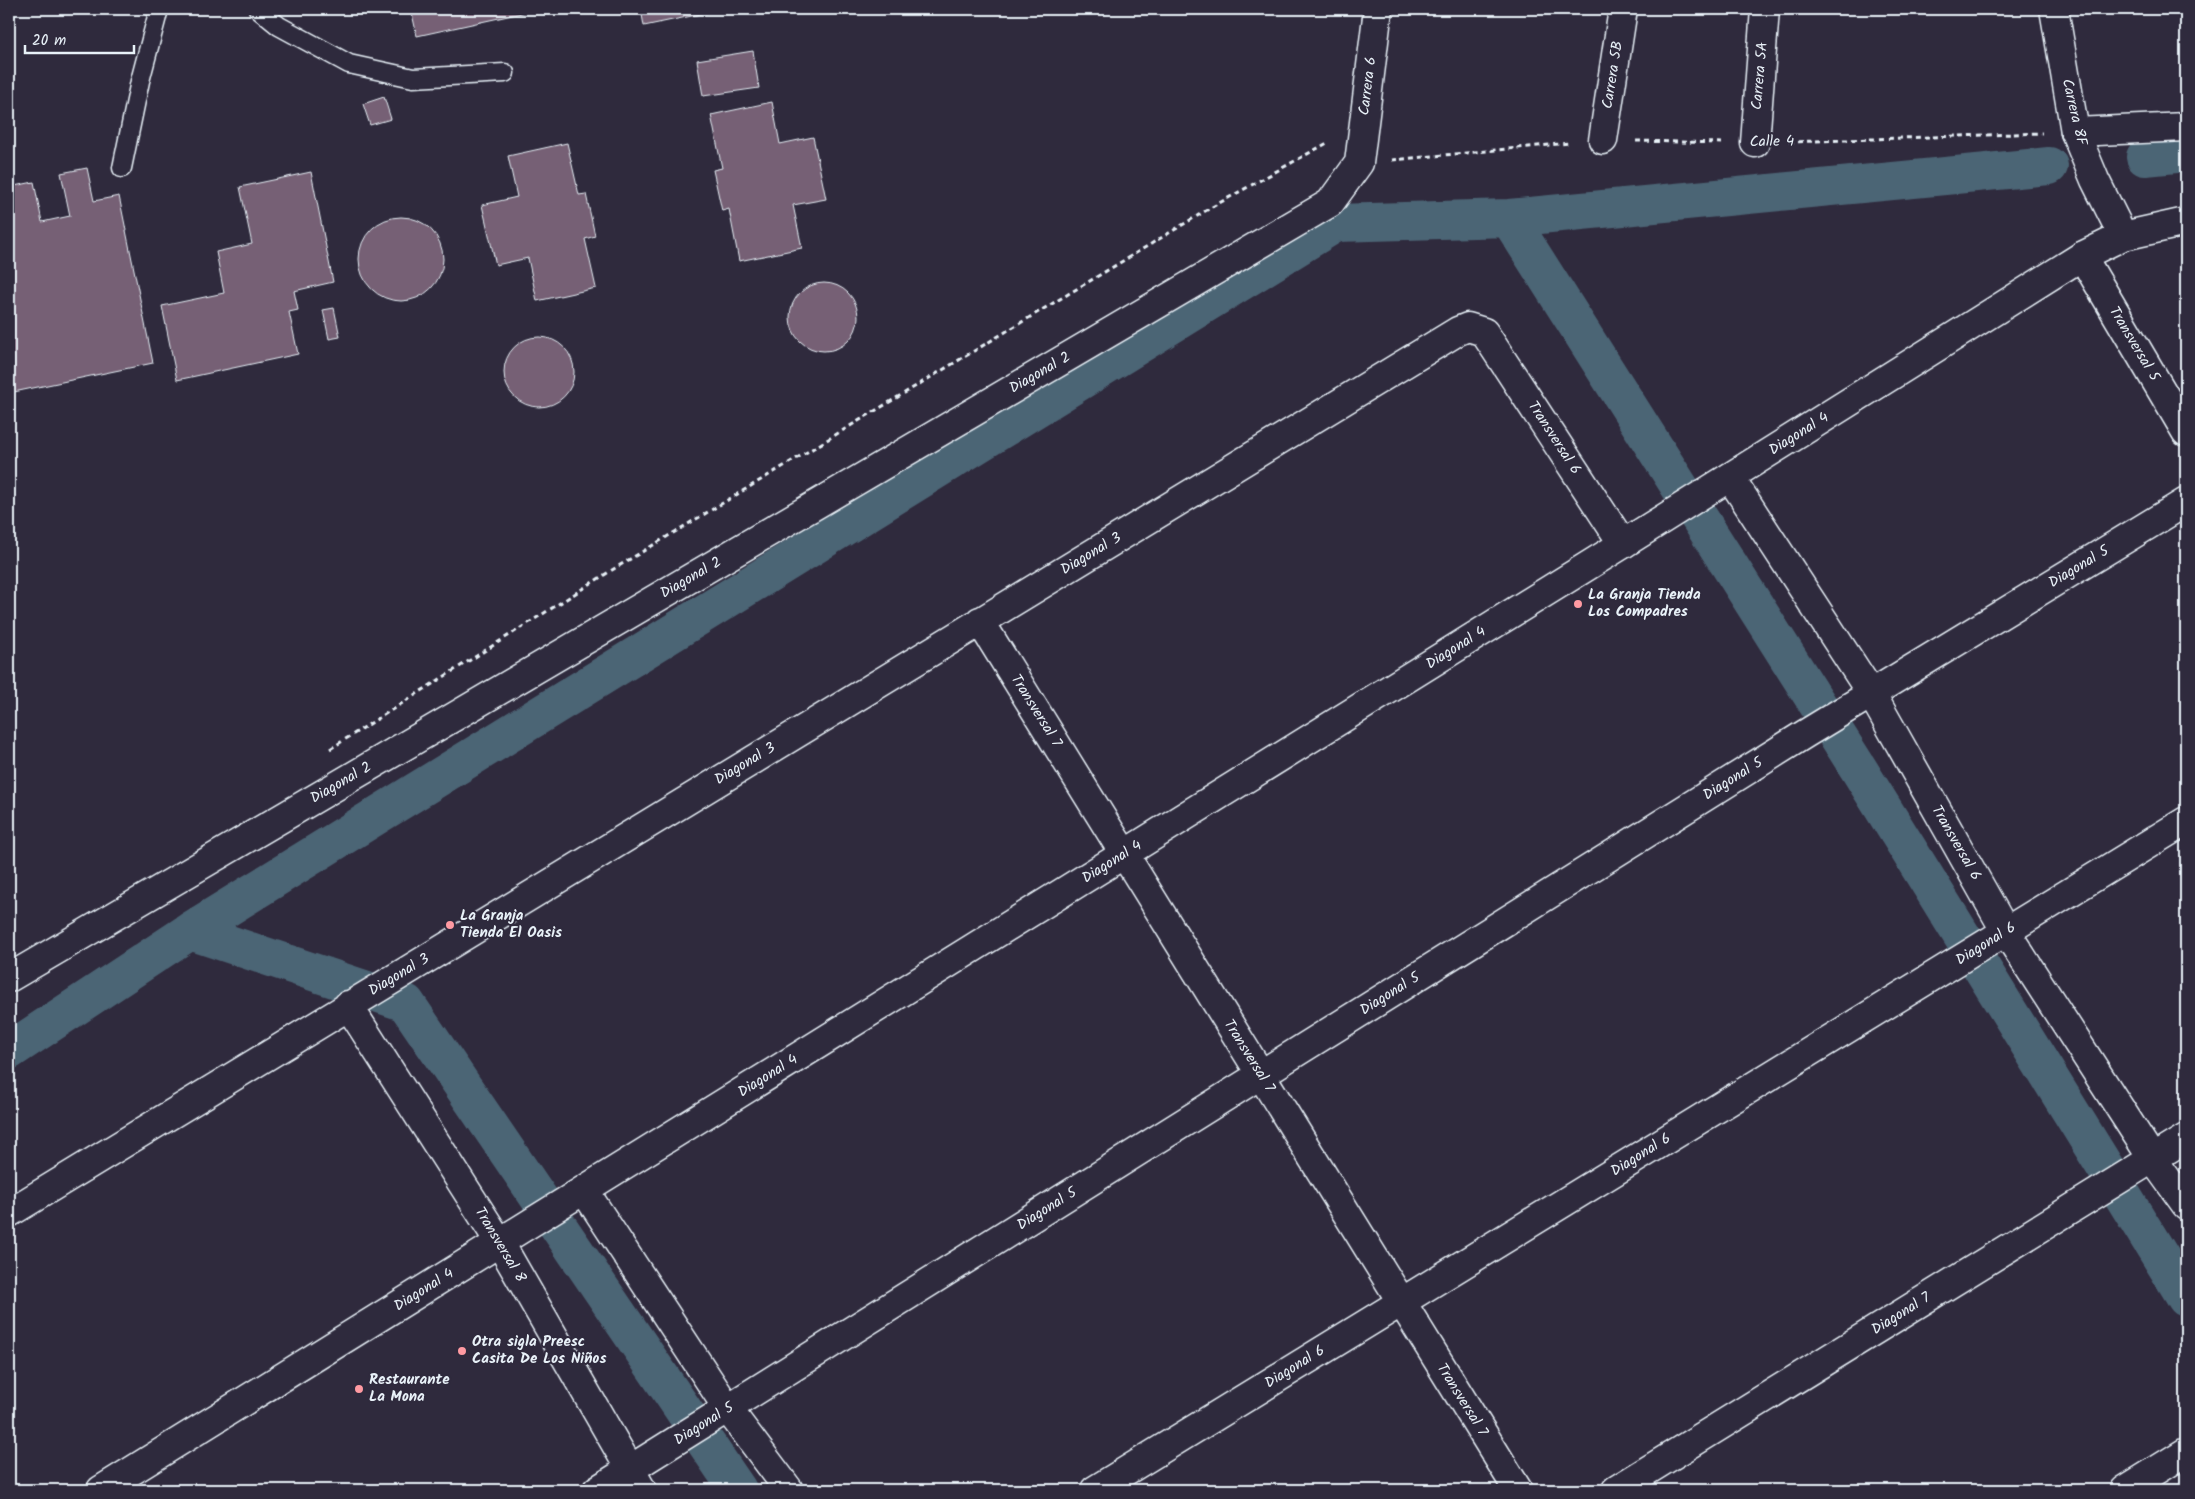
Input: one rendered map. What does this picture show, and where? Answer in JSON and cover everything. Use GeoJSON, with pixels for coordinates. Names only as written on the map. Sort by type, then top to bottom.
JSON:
{"type":"FeatureCollection","features":[{"type":"Feature","properties":{"kind":"street","name":"Carrera 6"},"geometry":{"type":"LineString","coordinates":[[1359,163],[1378,9]]}},
{"type":"Feature","properties":{"kind":"street","name":"Carrera 5B"},"geometry":{"type":"LineString","coordinates":[[1603,140],[1624,9]]}},
{"type":"Feature","properties":{"kind":"street","name":"Carrera 5A"},"geometry":{"type":"LineString","coordinates":[[1755,143],[1765,9]]}},
{"type":"Feature","properties":{"kind":"street","name":"Carrera 8F"},"geometry":{"type":"LineString","coordinates":[[2054,9],[2075,132],[2095,180],[2123,236]]}},
{"type":"Feature","properties":{"kind":"street"},"geometry":{"type":"LineString","coordinates":[[2075,132],[2186,127]]}},
{"type":"Feature","properties":{"kind":"street","name":"Diagonal 2"},"geometry":{"type":"LineString","coordinates":[[9,978],[1330,203],[1359,163]]}},
{"type":"Feature","properties":{"kind":"street"},"geometry":{"type":"LineString","coordinates":[[2123,236],[2186,222]]}},
{"type":"Feature","properties":{"kind":"street","name":"Diagonal 4"},"geometry":{"type":"LineString","coordinates":[[101,1490],[1680,509],[2082,256],[2123,236]]}},
{"type":"Feature","properties":{"kind":"street","name":"Transversal 5"},"geometry":{"type":"LineString","coordinates":[[2082,256],[2186,432]]}},
{"type":"Feature","properties":{"kind":"street","name":"Diagonal 3"},"geometry":{"type":"LineString","coordinates":[[9,1213],[1458,331],[1468,327],[1484,332]]}},
{"type":"Feature","properties":{"kind":"street","name":"Transversal 6"},"geometry":{"type":"LineString","coordinates":[[1484,332],[1623,544]]}},
{"type":"Feature","properties":{"kind":"street","name":"Transversal 6"},"geometry":{"type":"LineString","coordinates":[[1730,477],[2144,1163],[2186,1205]]}},
{"type":"Feature","properties":{"kind":"street","name":"Diagonal 5"},"geometry":{"type":"LineString","coordinates":[[597,1490],[636,1480],[662,1450],[722,1412],[1805,734],[2186,502]]}},
{"type":"Feature","properties":{"kind":"street","name":"Transversal 7"},"geometry":{"type":"LineString","coordinates":[[980,621],[1518,1490]]}},
{"type":"Feature","properties":{"kind":"street","name":"Diagonal 6"},"geometry":{"type":"LineString","coordinates":[[1095,1490],[2186,821]]}},
{"type":"Feature","properties":{"kind":"street","name":"Transversal 8"},"geometry":{"type":"LineString","coordinates":[[353,1002],[500,1243],[636,1480]]}},
{"type":"Feature","properties":{"kind":"street","name":"Diagonal 7"},"geometry":{"type":"LineString","coordinates":[[1616,1490],[2186,1138]]}},
{"type":"Feature","properties":{"kind":"street"},"geometry":{"type":"LineString","coordinates":[[575,1195],[722,1412],[790,1490]]}},
{"type":"Feature","properties":{"kind":"street"},"geometry":{"type":"LineString","coordinates":[[2125,1490],[2186,1453]]}},
{"type":"Feature","properties":{"kind":"lane"},"geometry":{"type":"LineString","coordinates":[[122,168],[140,81],[159,9]]}},
{"type":"Feature","properties":{"kind":"lane"},"geometry":{"type":"LineString","coordinates":[[258,9],[279,26],[349,64],[413,78],[505,73]]}},
{"type":"Feature","properties":{"kind":"path"},"geometry":{"type":"LineString","coordinates":[[327,750],[612,570],[1212,207],[1364,122]]}},
{"type":"Feature","properties":{"kind":"path","name":"Calle 4"},"geometry":{"type":"LineString","coordinates":[[1359,163],[1603,140],[1755,143],[2075,132]]}},
{"type":"Feature","properties":{"kind":"building"},"geometry":{"type":"Polygon","coordinates":[[[411,9],[540,9],[417,36],[411,9]]]}},
{"type":"Feature","properties":{"kind":"building"},"geometry":{"type":"Polygon","coordinates":[[[641,9],[725,9],[644,26],[641,9]]]}},
{"type":"Feature","properties":{"kind":"building"},"geometry":{"type":"Polygon","coordinates":[[[753,51],[759,88],[703,96],[697,60],[753,51]]]}},
{"type":"Feature","properties":{"kind":"building"},"geometry":{"type":"Polygon","coordinates":[[[384,97],[391,119],[370,125],[363,104],[384,97]]]}},
{"type":"Feature","properties":{"kind":"building"},"geometry":{"type":"Polygon","coordinates":[[[772,102],[780,144],[813,137],[826,199],[793,205],[802,248],[739,261],[729,209],[722,211],[713,170],[722,168],[711,115],[772,102]]]}},
{"type":"Feature","properties":{"kind":"building"},"geometry":{"type":"Polygon","coordinates":[[[567,143],[579,195],[586,194],[595,236],[585,239],[596,288],[537,301],[528,258],[496,265],[482,205],[517,197],[508,156],[567,143]]]}},
{"type":"Feature","properties":{"kind":"building"},"geometry":{"type":"Polygon","coordinates":[[[87,168],[94,201],[119,196],[153,363],[9,393],[9,187],[34,182],[42,222],[70,216],[61,173],[87,168]]]}},
{"type":"Feature","properties":{"kind":"building"},"geometry":{"type":"Polygon","coordinates":[[[311,172],[333,282],[294,291],[298,310],[289,312],[298,354],[177,380],[162,306],[224,293],[216,252],[252,244],[240,187],[311,172]]]}},
{"type":"Feature","properties":{"kind":"building"},"geometry":{"type":"Polygon","coordinates":[[[401,217],[417,220],[436,236],[440,243],[443,259],[440,275],[424,294],[417,298],[401,301],[385,298],[366,282],[362,275],[359,259],[362,243],[378,224],[385,220],[401,217]]]}},
{"type":"Feature","properties":{"kind":"building"},"geometry":{"type":"Polygon","coordinates":[[[817,283],[831,283],[843,288],[853,298],[858,310],[858,324],[853,336],[843,346],[831,351],[817,351],[805,346],[795,336],[790,324],[790,310],[795,298],[805,288],[817,283]]]}},
{"type":"Feature","properties":{"kind":"building"},"geometry":{"type":"Polygon","coordinates":[[[334,308],[340,337],[329,339],[323,310],[334,308]]]}},
{"type":"Feature","properties":{"kind":"building"},"geometry":{"type":"Polygon","coordinates":[[[539,337],[552,340],[564,347],[571,359],[574,372],[571,385],[564,397],[552,404],[539,407],[526,404],[514,397],[507,385],[504,372],[507,359],[514,347],[526,340],[539,337]]]}},
{"type":"Feature","properties":{"kind":"waterway"},"geometry":{"type":"LineString","coordinates":[[2145,157],[2186,153]]}},
{"type":"Feature","properties":{"kind":"waterway"},"geometry":{"type":"LineString","coordinates":[[9,1051],[190,931],[1336,223],[1509,218],[2049,166]]}},
{"type":"Feature","properties":{"kind":"waterway"},"geometry":{"type":"LineString","coordinates":[[1509,218],[1858,768],[2186,1298]]}},
{"type":"Feature","properties":{"kind":"waterway"},"geometry":{"type":"LineString","coordinates":[[190,931],[406,1003],[738,1490]]}},
{"type":"Feature","properties":{"kind":"place","name":"La Granja Tienda Los Compadres"},"geometry":{"type":"Point","coordinates":[1578,604]}},
{"type":"Feature","properties":{"kind":"place","name":"La Granja Tienda El Oasis"},"geometry":{"type":"Point","coordinates":[450,925]}},
{"type":"Feature","properties":{"kind":"place","name":"Otra sigla Preesc Casita De Los Niños"},"geometry":{"type":"Point","coordinates":[462,1351]}},
{"type":"Feature","properties":{"kind":"place","name":"Restaurante La Mona"},"geometry":{"type":"Point","coordinates":[359,1389]}}]}
